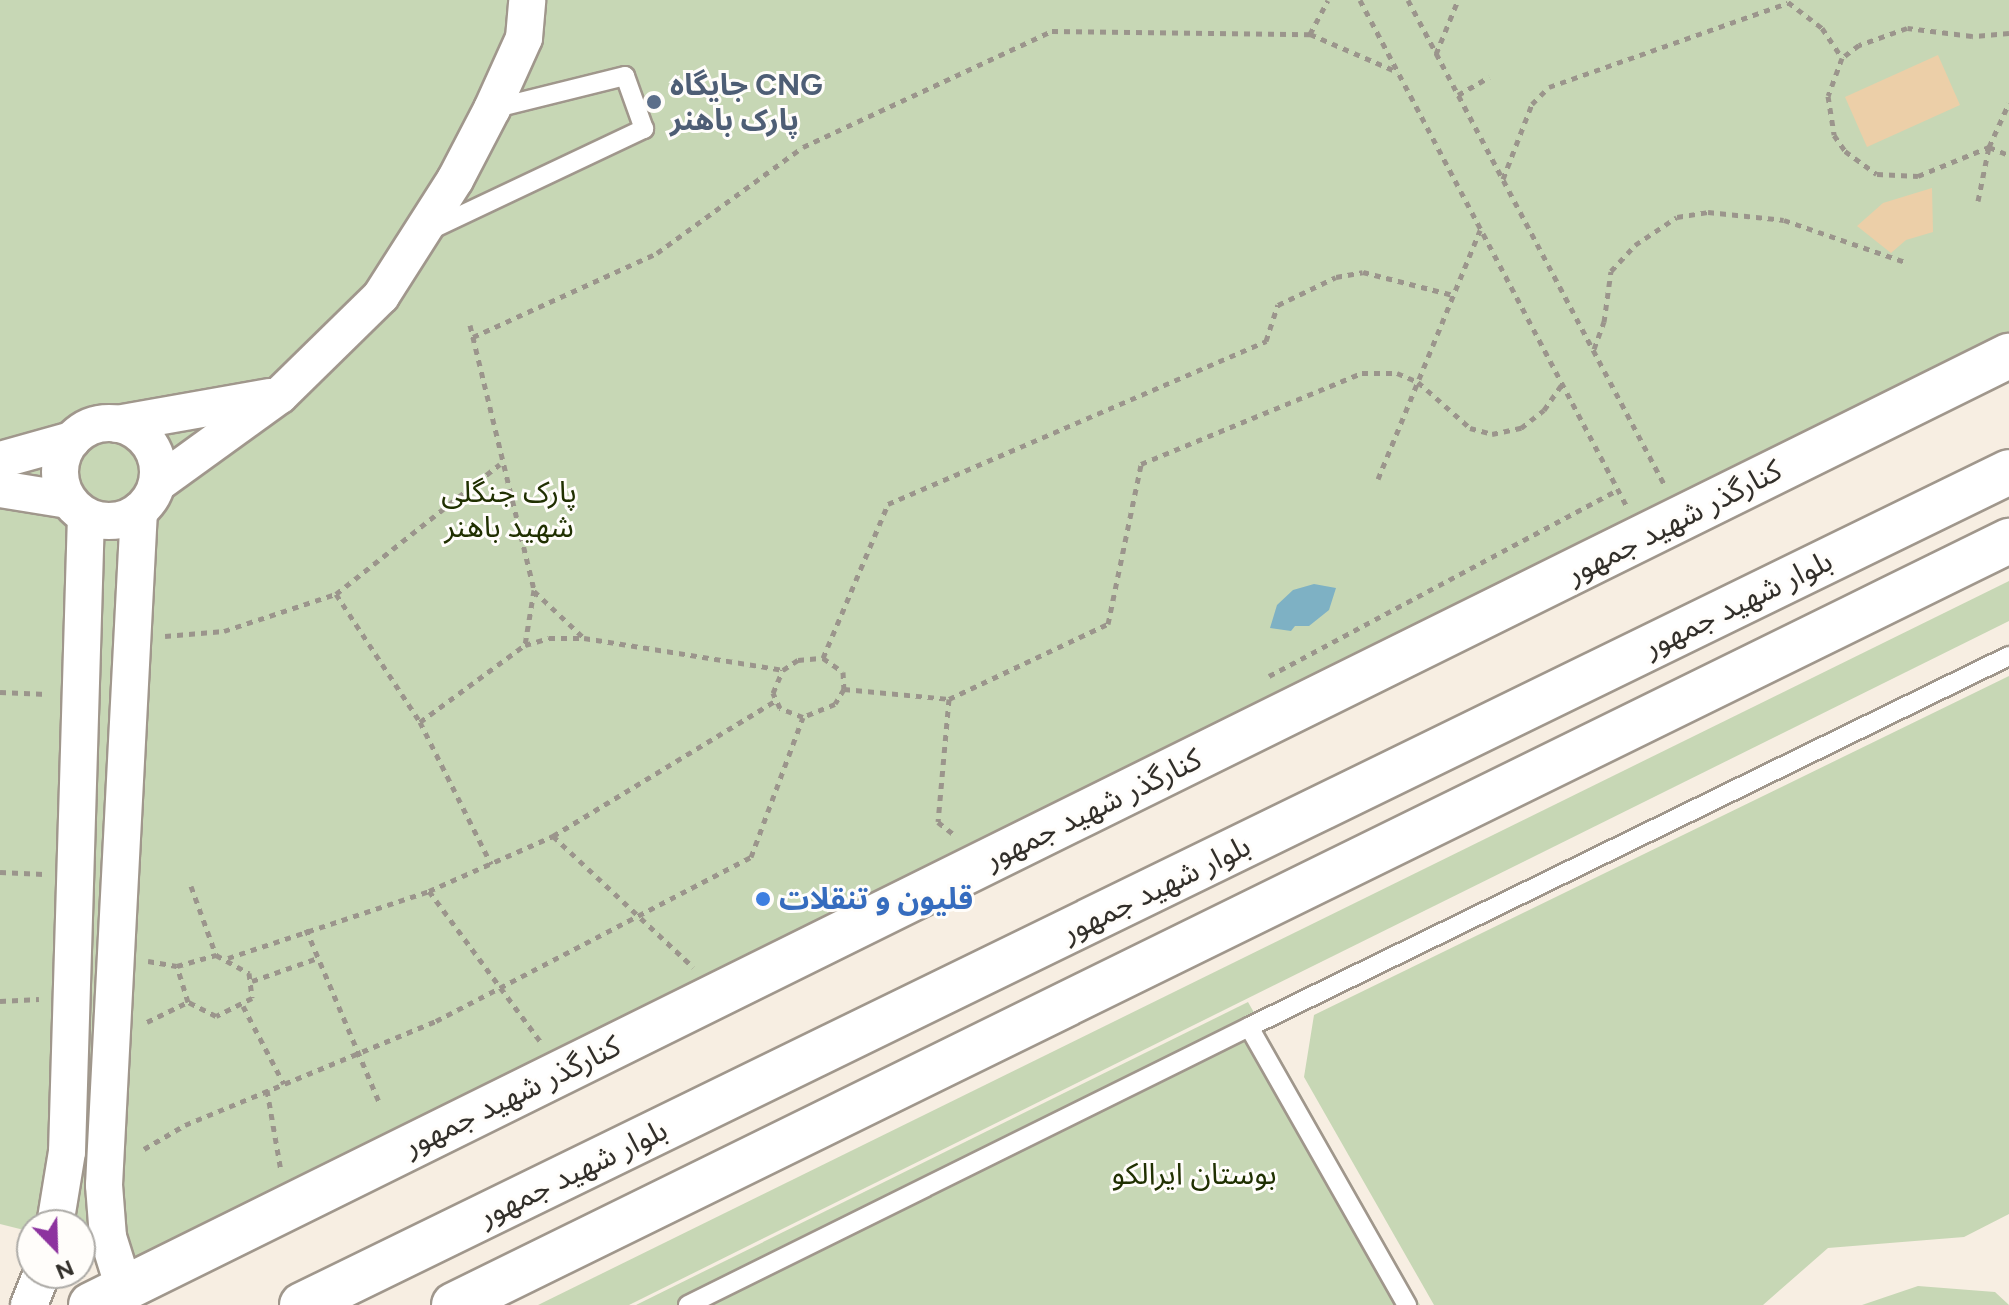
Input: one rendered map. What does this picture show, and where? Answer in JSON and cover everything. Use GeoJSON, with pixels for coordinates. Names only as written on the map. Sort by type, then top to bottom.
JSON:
{"type":"FeatureCollection","features":[{"type":"Feature","properties":{"kind":"main road","name":"کنارگذر شهید جمهور"},"geometry":{"type":"LineString","coordinates":[[108,1297],[2009,356]]}},
{"type":"Feature","properties":{"kind":"main road","name":"بلوار شهید جمهور"},"geometry":{"type":"LineString","coordinates":[[302,1305],[2009,472]]}},
{"type":"Feature","properties":{"kind":"main road","name":"بلوار شهید جمهور"},"geometry":{"type":"LineString","coordinates":[[454,1305],[2009,541]]}},
{"type":"Feature","properties":{"kind":"street"},"geometry":{"type":"LineString","coordinates":[[0,489],[77,508],[113,521],[280,395],[381,296],[420,234],[492,109],[524,38],[527,0]]}},
{"type":"Feature","properties":{"kind":"street"},"geometry":{"type":"LineString","coordinates":[[0,460],[72,440],[100,424],[117,424],[280,395]]}},
{"type":"Feature","properties":{"kind":"street"},"geometry":{"type":"LineString","coordinates":[[108,1297],[104,1185],[148,497],[154,452],[138,434],[117,424]]}},
{"type":"Feature","properties":{"kind":"street"},"geometry":{"type":"LineString","coordinates":[[58,1209],[67,1152],[77,508],[60,469],[72,440]]}},
{"type":"Feature","properties":{"kind":"lane"},"geometry":{"type":"LineString","coordinates":[[420,234],[644,129],[625,76],[492,109]]}},
{"type":"Feature","properties":{"kind":"lane"},"geometry":{"type":"LineString","coordinates":[[688,1305],[2009,656]]}},
{"type":"Feature","properties":{"kind":"lane"},"geometry":{"type":"LineString","coordinates":[[1249,1027],[1407,1305]]}},
{"type":"Feature","properties":{"kind":"path"},"geometry":{"type":"LineString","coordinates":[[1310,34],[1328,0]]}},
{"type":"Feature","properties":{"kind":"path"},"geometry":{"type":"LineString","coordinates":[[1360,0],[1643,538]]}},
{"type":"Feature","properties":{"kind":"path"},"geometry":{"type":"LineString","coordinates":[[1408,0],[1682,517]]}},
{"type":"Feature","properties":{"kind":"path"},"geometry":{"type":"LineString","coordinates":[[1436,54],[1458,0]]}},
{"type":"Feature","properties":{"kind":"path"},"geometry":{"type":"LineString","coordinates":[[1503,180],[1532,104],[1549,87],[1788,1],[1822,28],[1842,58]]}},
{"type":"Feature","properties":{"kind":"path"},"geometry":{"type":"LineString","coordinates":[[2009,33],[1972,36],[1907,28],[1859,45],[1842,58],[1832,76],[1829,115],[1845,151],[1859,165],[1897,178],[1918,176],[1989,147],[2009,155]]}},
{"type":"Feature","properties":{"kind":"path"},"geometry":{"type":"LineString","coordinates":[[473,337],[657,253],[803,147],[1052,31],[1310,34],[1398,72]]}},
{"type":"Feature","properties":{"kind":"path"},"geometry":{"type":"LineString","coordinates":[[1458,95],[1489,77]]}},
{"type":"Feature","properties":{"kind":"path"},"geometry":{"type":"LineString","coordinates":[[1978,201],[1989,147],[2009,103]]}},
{"type":"Feature","properties":{"kind":"path"},"geometry":{"type":"LineString","coordinates":[[1593,350],[1604,322],[1611,271],[1635,245],[1677,217],[1708,212],[1784,220],[1908,263]]}},
{"type":"Feature","properties":{"kind":"path"},"geometry":{"type":"LineString","coordinates":[[1378,479],[1481,229]]}},
{"type":"Feature","properties":{"kind":"path"},"geometry":{"type":"LineString","coordinates":[[823,658],[888,504],[1266,341],[1278,305],[1336,277],[1363,272],[1453,295]]}},
{"type":"Feature","properties":{"kind":"path"},"geometry":{"type":"LineString","coordinates":[[470,325],[500,464],[534,590],[525,645]]}},
{"type":"Feature","properties":{"kind":"path"},"geometry":{"type":"LineString","coordinates":[[844,689],[949,699],[1108,624],[1141,464],[1362,373],[1397,373],[1418,382],[1470,428],[1492,434],[1521,428],[1544,410],[1562,384]]}},
{"type":"Feature","properties":{"kind":"path"},"geometry":{"type":"LineString","coordinates":[[157,636],[224,631],[336,594],[500,464]]}},
{"type":"Feature","properties":{"kind":"path"},"geometry":{"type":"LineString","coordinates":[[534,590],[584,638]]}},
{"type":"Feature","properties":{"kind":"path"},"geometry":{"type":"LineString","coordinates":[[336,594],[420,722],[491,864]]}},
{"type":"Feature","properties":{"kind":"path"},"geometry":{"type":"LineString","coordinates":[[420,722],[525,645],[549,638],[584,638],[783,670]]}},
{"type":"Feature","properties":{"kind":"path"},"geometry":{"type":"LineString","coordinates":[[823,658],[843,672],[844,689],[828,709],[803,717],[787,713],[775,701],[775,684],[783,670],[798,660],[823,658]]}},
{"type":"Feature","properties":{"kind":"path"},"geometry":{"type":"LineString","coordinates":[[0,692],[58,695]]}},
{"type":"Feature","properties":{"kind":"path"},"geometry":{"type":"LineString","coordinates":[[949,699],[938,822],[989,861]]}},
{"type":"Feature","properties":{"kind":"path"},"geometry":{"type":"LineString","coordinates":[[228,958],[306,929],[429,891],[553,836],[775,701]]}},
{"type":"Feature","properties":{"kind":"path"},"geometry":{"type":"LineString","coordinates":[[144,1149],[185,1125],[359,1053],[500,987],[751,857],[803,717]]}},
{"type":"Feature","properties":{"kind":"path"},"geometry":{"type":"LineString","coordinates":[[553,836],[721,993]]}},
{"type":"Feature","properties":{"kind":"path"},"geometry":{"type":"LineString","coordinates":[[0,872],[53,874]]}},
{"type":"Feature","properties":{"kind":"path"},"geometry":{"type":"LineString","coordinates":[[191,886],[216,955]]}},
{"type":"Feature","properties":{"kind":"path"},"geometry":{"type":"LineString","coordinates":[[429,891],[563,1072]]}},
{"type":"Feature","properties":{"kind":"path"},"geometry":{"type":"LineString","coordinates":[[306,929],[380,1104]]}},
{"type":"Feature","properties":{"kind":"path"},"geometry":{"type":"LineString","coordinates":[[148,961],[177,966],[216,955],[228,958],[252,981],[252,998],[243,1006],[216,1016],[188,1002],[177,966]]}},
{"type":"Feature","properties":{"kind":"path"},"geometry":{"type":"LineString","coordinates":[[252,981],[318,958]]}},
{"type":"Feature","properties":{"kind":"path"},"geometry":{"type":"LineString","coordinates":[[0,1001],[49,998]]}},
{"type":"Feature","properties":{"kind":"path"},"geometry":{"type":"LineString","coordinates":[[147,1022],[188,1002]]}},
{"type":"Feature","properties":{"kind":"path"},"geometry":{"type":"LineString","coordinates":[[243,1006],[284,1084]]}},
{"type":"Feature","properties":{"kind":"path"},"geometry":{"type":"LineString","coordinates":[[267,1090],[288,1208]]}},
{"type":"Feature","properties":{"kind":"green space","name":"پارک جنگلی شهید باهنر"},"geometry":{"type":"Polygon","coordinates":[[[0,0],[2009,0],[2009,334],[140,1260],[96,1248],[96,1209],[16,1209],[16,1228],[0,1224],[0,0]]]}},
{"type":"Feature","properties":{"kind":"green space"},"geometry":{"type":"Polygon","coordinates":[[[2009,581],[2009,621],[629,1305],[538,1305],[2009,581]]]}},
{"type":"Feature","properties":{"kind":"green space"},"geometry":{"type":"Polygon","coordinates":[[[2009,676],[2009,1214],[1964,1237],[1828,1248],[1763,1305],[1434,1305],[1304,1077],[1314,1015],[2009,676]]]}},
{"type":"Feature","properties":{"kind":"green space","name":"بوستان ایرالکو"},"geometry":{"type":"Polygon","coordinates":[[[1248,1002],[1420,1305],[636,1305],[1248,1002]]]}},
{"type":"Feature","properties":{"kind":"green space"},"geometry":{"type":"Polygon","coordinates":[[[1918,1286],[1995,1292],[2009,1305],[1862,1305],[1918,1286]]]}},
{"type":"Feature","properties":{"kind":"water"},"geometry":{"type":"Polygon","coordinates":[[[1314,584],[1336,588],[1329,610],[1309,626],[1295,626],[1291,631],[1270,628],[1277,605],[1293,590],[1314,584]]]}},
{"type":"Feature","properties":{"kind":"building"},"geometry":{"type":"Polygon","coordinates":[[[1938,55],[1960,105],[1867,147],[1845,97],[1938,55]]]}},
{"type":"Feature","properties":{"kind":"building"},"geometry":{"type":"Polygon","coordinates":[[[1932,188],[1933,232],[1906,240],[1891,253],[1857,226],[1883,203],[1932,188]]]}},
{"type":"Feature","properties":{"kind":"place","name":"جایگاه CNG پارک باهنر"},"geometry":{"type":"Point","coordinates":[654,102]}},
{"type":"Feature","properties":{"kind":"place","name":"قلیون و تنقلات"},"geometry":{"type":"Point","coordinates":[763,899]}}]}
